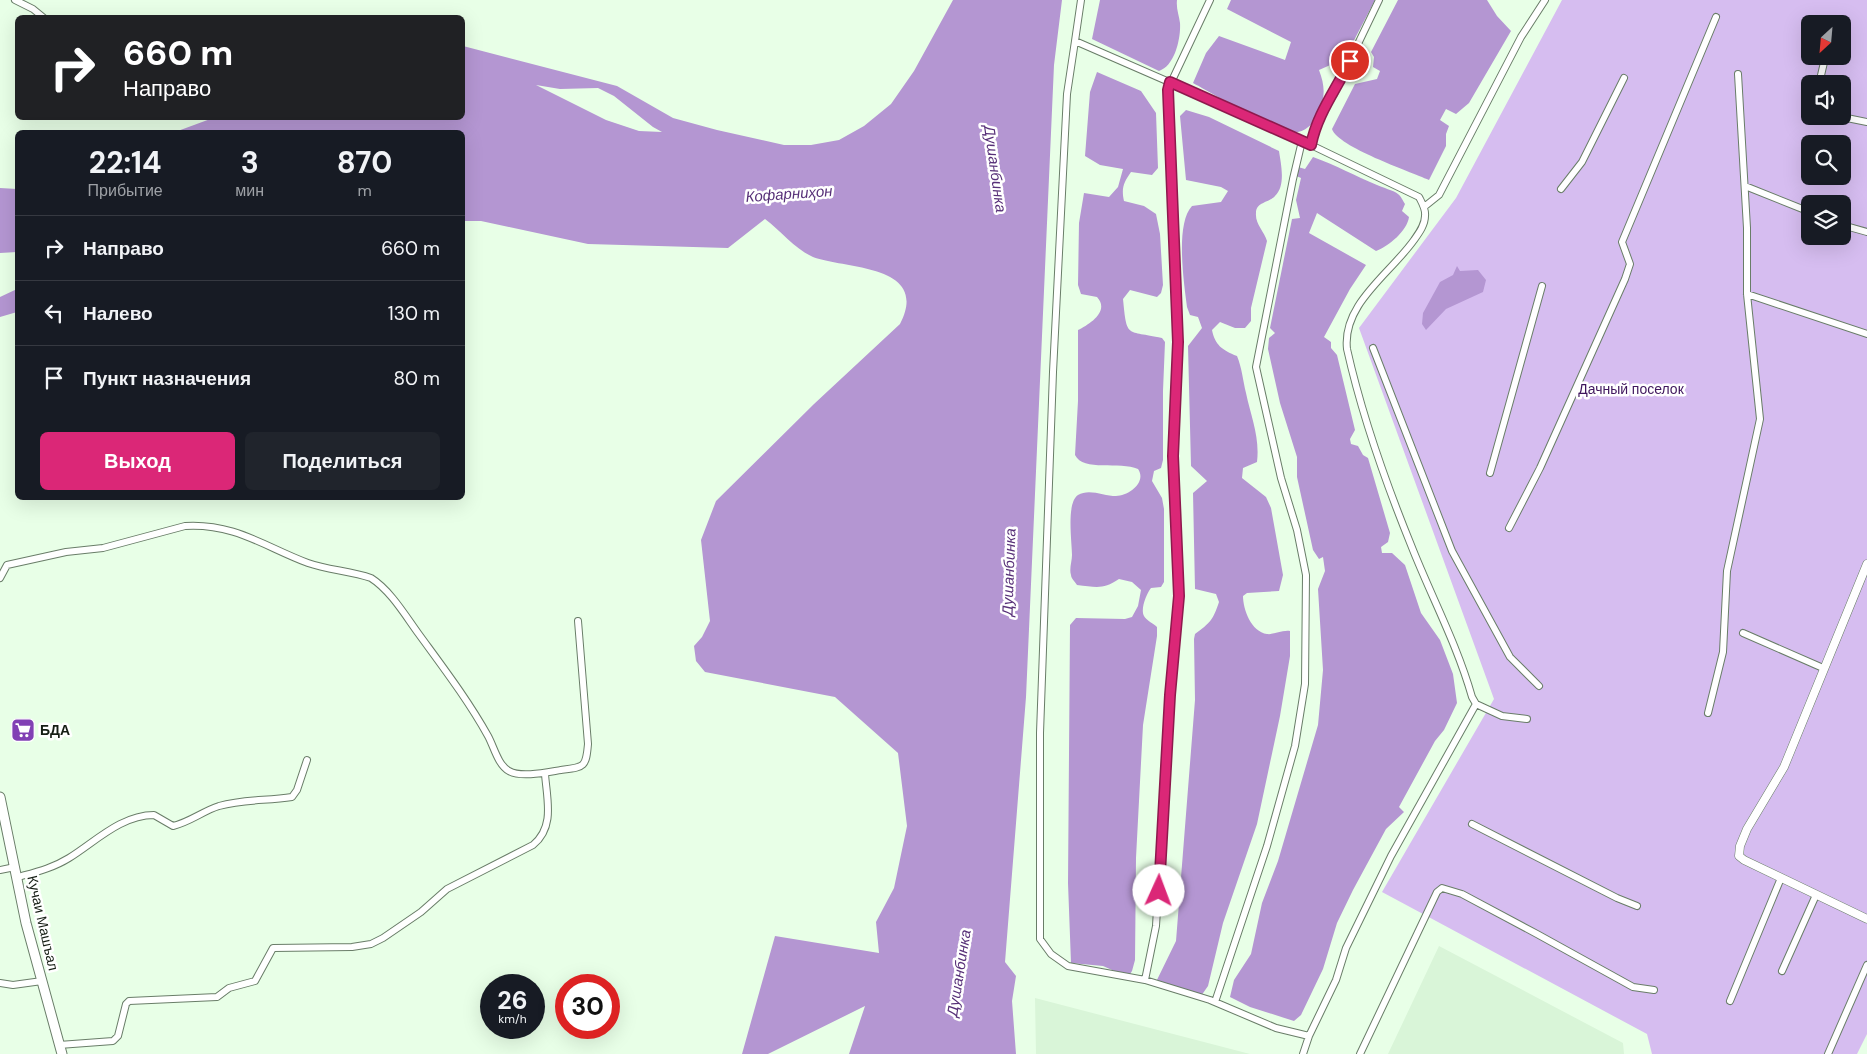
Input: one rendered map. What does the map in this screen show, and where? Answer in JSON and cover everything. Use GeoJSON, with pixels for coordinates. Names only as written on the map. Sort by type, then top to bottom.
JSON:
{"type":"FeatureCollection","features":[{"type":"Feature","properties":{"kind":"main road","name":"Кучаи Машъал"},"geometry":{"type":"LineString","coordinates":[[0,797],[26,923],[60,1049]]}},
{"type":"Feature","properties":{"kind":"street"},"geometry":{"type":"LineString","coordinates":[[15,0],[40,15]]}},
{"type":"Feature","properties":{"kind":"street"},"geometry":{"type":"LineString","coordinates":[[1080,0],[1067,94],[1053,372],[1040,733],[1040,939],[1051,954],[1068,966],[1145,980],[1215,1002],[1276,1028],[1309,1036]]}},
{"type":"Feature","properties":{"kind":"street"},"geometry":{"type":"LineString","coordinates":[[1145,980],[1156,926],[1170,695],[1179,596],[1173,456],[1178,342],[1173,191],[1168,124],[1170,82],[1210,0]]}},
{"type":"Feature","properties":{"kind":"street"},"geometry":{"type":"LineString","coordinates":[[1311,145],[1317,120],[1334,94],[1379,0]]}},
{"type":"Feature","properties":{"kind":"street"},"geometry":{"type":"LineString","coordinates":[[1424,207],[1440,195],[1520,37],[1545,0]]}},
{"type":"Feature","properties":{"kind":"street"},"geometry":{"type":"LineString","coordinates":[[1509,528],[1540,468],[1625,279],[1630,264],[1622,242],[1716,17]]}},
{"type":"Feature","properties":{"kind":"street"},"geometry":{"type":"LineString","coordinates":[[1075,41],[1311,145],[1419,197],[1426,216],[1422,227],[1406,250],[1366,295],[1348,324],[1346,336],[1354,380],[1368,432],[1410,544],[1458,649],[1472,697],[1476,704],[1502,716],[1527,719]]}},
{"type":"Feature","properties":{"kind":"street"},"geometry":{"type":"LineString","coordinates":[[1708,713],[1723,652],[1727,571],[1760,419],[1747,294],[1745,186],[1738,74]]}},
{"type":"Feature","properties":{"kind":"street"},"geometry":{"type":"LineString","coordinates":[[1561,189],[1582,162],[1624,78]]}},
{"type":"Feature","properties":{"kind":"street"},"geometry":{"type":"LineString","coordinates":[[1851,119],[1867,122]]}},
{"type":"Feature","properties":{"kind":"street"},"geometry":{"type":"LineString","coordinates":[[1215,1002],[1270,837],[1295,746],[1305,684],[1306,576],[1297,530],[1281,478],[1256,367],[1302,141]]}},
{"type":"Feature","properties":{"kind":"street"},"geometry":{"type":"LineString","coordinates":[[1745,186],[1801,208]]}},
{"type":"Feature","properties":{"kind":"street"},"geometry":{"type":"LineString","coordinates":[[1851,228],[1867,232]]}},
{"type":"Feature","properties":{"kind":"street"},"geometry":{"type":"LineString","coordinates":[[1490,473],[1542,286]]}},
{"type":"Feature","properties":{"kind":"street"},"geometry":{"type":"LineString","coordinates":[[1747,294],[1867,334]]}},
{"type":"Feature","properties":{"kind":"street"},"geometry":{"type":"LineString","coordinates":[[1372,348],[1452,551],[1510,656],[1539,686]]}},
{"type":"Feature","properties":{"kind":"street"},"geometry":{"type":"LineString","coordinates":[[0,578],[7,565],[66,552],[103,548],[185,526],[245,534],[308,563],[371,578],[379,583],[454,682],[488,736],[504,767],[512,773],[546,774],[578,769],[586,760],[588,744],[578,621]]}},
{"type":"Feature","properties":{"kind":"street"},"geometry":{"type":"LineString","coordinates":[[1867,564],[1784,767],[1748,829],[1738,851],[1739,856],[1744,860],[1867,919]]}},
{"type":"Feature","properties":{"kind":"street"},"geometry":{"type":"LineString","coordinates":[[1743,633],[1823,668]]}},
{"type":"Feature","properties":{"kind":"street"},"geometry":{"type":"LineString","coordinates":[[1304,1054],[1309,1036],[1336,980],[1346,948],[1391,856],[1476,704]]}},
{"type":"Feature","properties":{"kind":"street"},"geometry":{"type":"LineString","coordinates":[[18,877],[55,866],[108,830],[149,815],[158,817],[173,826],[182,824],[216,807],[237,801],[292,798],[297,790],[307,760]]}},
{"type":"Feature","properties":{"kind":"street"},"geometry":{"type":"LineString","coordinates":[[60,1049],[113,1041],[118,1036],[126,1004],[129,1001],[217,997],[229,988],[252,984],[259,977],[273,948],[352,947],[370,944],[383,938],[421,912],[447,889],[540,839],[548,820],[546,774]]}},
{"type":"Feature","properties":{"kind":"street"},"geometry":{"type":"LineString","coordinates":[[1472,824],[1617,898],[1637,906]]}},
{"type":"Feature","properties":{"kind":"street"},"geometry":{"type":"LineString","coordinates":[[0,870],[15,867]]}},
{"type":"Feature","properties":{"kind":"street"},"geometry":{"type":"LineString","coordinates":[[1730,1001],[1781,878]]}},
{"type":"Feature","properties":{"kind":"street"},"geometry":{"type":"LineString","coordinates":[[1360,1054],[1437,892],[1442,888],[1462,894],[1633,987],[1654,990]]}},
{"type":"Feature","properties":{"kind":"street"},"geometry":{"type":"LineString","coordinates":[[1782,971],[1816,895]]}},
{"type":"Feature","properties":{"kind":"street"},"geometry":{"type":"LineString","coordinates":[[1828,1054],[1867,965]]}},
{"type":"Feature","properties":{"kind":"street"},"geometry":{"type":"LineString","coordinates":[[0,983],[13,985],[42,981]]}},
{"type":"Feature","properties":{"kind":"shaded area"},"geometry":{"type":"Polygon","coordinates":[[[1439,946],[1623,1043],[1624,1054],[1388,1054],[1439,946]]]}},
{"type":"Feature","properties":{"kind":"shaded area"},"geometry":{"type":"Polygon","coordinates":[[[1035,998],[1250,1054],[1036,1054],[1035,998]]]}},
{"type":"Feature","properties":{"kind":"green space","name":"Дачный поселок"},"geometry":{"type":"Polygon","coordinates":[[[1562,0],[1867,0],[1867,1034],[1857,1054],[1652,1054],[1647,1034],[1382,892],[1494,699],[1359,328],[1456,198],[1562,0]]]}},
{"type":"Feature","properties":{"kind":"water"},"geometry":{"type":"Polygon","coordinates":[[[953,0],[1062,0],[1054,65],[1026,697],[1005,962],[1016,976],[1012,1001],[1016,1054],[849,1054],[865,1006],[768,1054],[742,1054],[775,936],[879,953],[876,922],[894,888],[907,826],[898,753],[835,697],[705,672],[696,661],[694,646],[702,637],[710,621],[701,540],[716,501],[814,404],[900,324],[906,304],[904,290],[894,280],[880,272],[827,261],[806,254],[765,219],[728,248],[588,244],[481,221],[465,221],[465,130],[180,130],[208,120],[465,120],[465,47],[617,86],[673,118],[784,145],[811,145],[839,140],[864,126],[891,104],[914,71],[953,0]],[[536,85],[606,120],[639,131],[662,132],[614,96],[598,88],[560,89],[536,85]]]}},
{"type":"Feature","properties":{"kind":"water"},"geometry":{"type":"Polygon","coordinates":[[[1100,0],[1177,0],[1180,23],[1179,36],[1176,51],[1169,64],[1159,71],[1092,39],[1100,0]]]}},
{"type":"Feature","properties":{"kind":"water"},"geometry":{"type":"Polygon","coordinates":[[[1231,0],[1375,0],[1350,48],[1337,62],[1319,70],[1324,90],[1322,105],[1317,118],[1305,129],[1298,132],[1277,127],[1193,83],[1206,53],[1219,36],[1285,60],[1291,42],[1227,9],[1231,0]]]}},
{"type":"Feature","properties":{"kind":"water"},"geometry":{"type":"Polygon","coordinates":[[[1398,0],[1487,0],[1497,16],[1511,31],[1469,103],[1456,114],[1446,109],[1440,120],[1449,126],[1446,134],[1446,146],[1429,180],[1360,151],[1337,136],[1332,129],[1355,84],[1377,79],[1380,71],[1373,67],[1374,57],[1371,52],[1398,0]]]}},
{"type":"Feature","properties":{"kind":"water"},"geometry":{"type":"Polygon","coordinates":[[[1097,72],[1141,91],[1156,113],[1158,168],[1152,175],[1131,172],[1125,182],[1123,192],[1124,201],[1144,206],[1156,214],[1160,234],[1163,285],[1161,293],[1157,297],[1130,290],[1123,299],[1126,321],[1130,330],[1135,333],[1162,338],[1165,342],[1163,460],[1161,468],[1154,471],[1152,481],[1162,498],[1164,509],[1164,582],[1161,587],[1151,588],[1143,605],[1145,617],[1157,627],[1157,636],[1143,725],[1136,858],[1135,960],[1128,977],[1103,966],[1071,963],[1068,883],[1070,625],[1076,618],[1125,619],[1132,617],[1138,606],[1141,590],[1132,582],[1119,579],[1104,586],[1077,585],[1070,573],[1072,555],[1071,514],[1074,499],[1078,495],[1087,492],[1111,496],[1126,494],[1135,487],[1140,479],[1138,469],[1122,466],[1094,465],[1079,460],[1075,455],[1078,401],[1078,330],[1093,321],[1100,312],[1101,307],[1097,297],[1081,294],[1078,285],[1079,223],[1084,193],[1109,197],[1118,187],[1123,169],[1100,165],[1085,156],[1090,92],[1097,72]]]}},
{"type":"Feature","properties":{"kind":"water"},"geometry":{"type":"Polygon","coordinates":[[[1186,110],[1209,117],[1279,151],[1282,175],[1281,187],[1275,196],[1257,209],[1257,221],[1267,241],[1251,308],[1251,321],[1245,328],[1235,328],[1220,322],[1212,330],[1217,343],[1227,352],[1237,356],[1240,365],[1258,453],[1257,462],[1243,468],[1242,478],[1266,497],[1271,508],[1283,575],[1279,591],[1247,593],[1243,596],[1244,607],[1252,625],[1261,632],[1270,634],[1290,631],[1290,656],[1280,716],[1257,824],[1223,923],[1208,986],[1201,996],[1155,984],[1176,941],[1195,700],[1194,639],[1195,634],[1210,621],[1219,602],[1216,594],[1195,589],[1193,493],[1207,481],[1191,466],[1188,346],[1202,328],[1198,317],[1190,315],[1187,307],[1182,240],[1187,215],[1192,206],[1221,202],[1228,191],[1221,187],[1186,180],[1180,116],[1186,110]]]}},
{"type":"Feature","properties":{"kind":"water"},"geometry":{"type":"Polygon","coordinates":[[[1313,157],[1396,193],[1405,204],[1402,211],[1409,217],[1401,233],[1386,246],[1376,251],[1317,213],[1309,233],[1366,265],[1350,289],[1324,337],[1331,342],[1331,348],[1337,355],[1355,430],[1350,439],[1351,444],[1358,446],[1363,455],[1368,458],[1390,533],[1388,542],[1381,547],[1382,553],[1392,553],[1405,565],[1421,613],[1440,640],[1453,674],[1457,703],[1444,730],[1435,741],[1399,807],[1404,812],[1386,829],[1353,890],[1337,923],[1323,969],[1301,1015],[1294,1021],[1250,1007],[1230,997],[1234,980],[1251,954],[1262,903],[1278,861],[1318,725],[1323,670],[1318,589],[1325,571],[1323,557],[1319,559],[1313,550],[1297,477],[1297,457],[1280,403],[1268,349],[1269,338],[1275,333],[1270,328],[1292,219],[1300,218],[1296,200],[1301,178],[1294,175],[1298,167],[1305,169],[1313,157]]]}},
{"type":"Feature","properties":{"kind":"water"},"geometry":{"type":"Polygon","coordinates":[[[0,188],[15,189],[15,252],[0,253],[0,188]]]}},
{"type":"Feature","properties":{"kind":"water"},"geometry":{"type":"Polygon","coordinates":[[[1457,266],[1460,271],[1478,270],[1486,280],[1483,292],[1446,309],[1426,330],[1422,324],[1423,313],[1440,282],[1453,275],[1457,266]]]}},
{"type":"Feature","properties":{"kind":"water"},"geometry":{"type":"Polygon","coordinates":[[[15,290],[15,313],[0,317],[0,297],[15,290]]]}},
{"type":"Feature","properties":{"kind":"place","name":"БДА"},"geometry":{"type":"Point","coordinates":[23,730]}},
{"type":"Feature","properties":{"kind":"route"},"geometry":{"type":"LineString","coordinates":[[1159,891],[1170,695],[1179,596],[1173,456],[1178,342],[1168,90],[1170,82],[1311,145],[1317,120],[1334,94],[1350,61]]}},
{"type":"Feature","properties":{"kind":"water label","name":"Душанбинка"},"geometry":{"type":"Point","coordinates":[995,169]}},
{"type":"Feature","properties":{"kind":"water label","name":"Кофарниҳон"},"geometry":{"type":"Point","coordinates":[789,194]}},
{"type":"Feature","properties":{"kind":"water label","name":"Душанбинка"},"geometry":{"type":"Point","coordinates":[1009,572]}},
{"type":"Feature","properties":{"kind":"water label","name":"Душанбинка"},"geometry":{"type":"Point","coordinates":[959,973]}}]}
